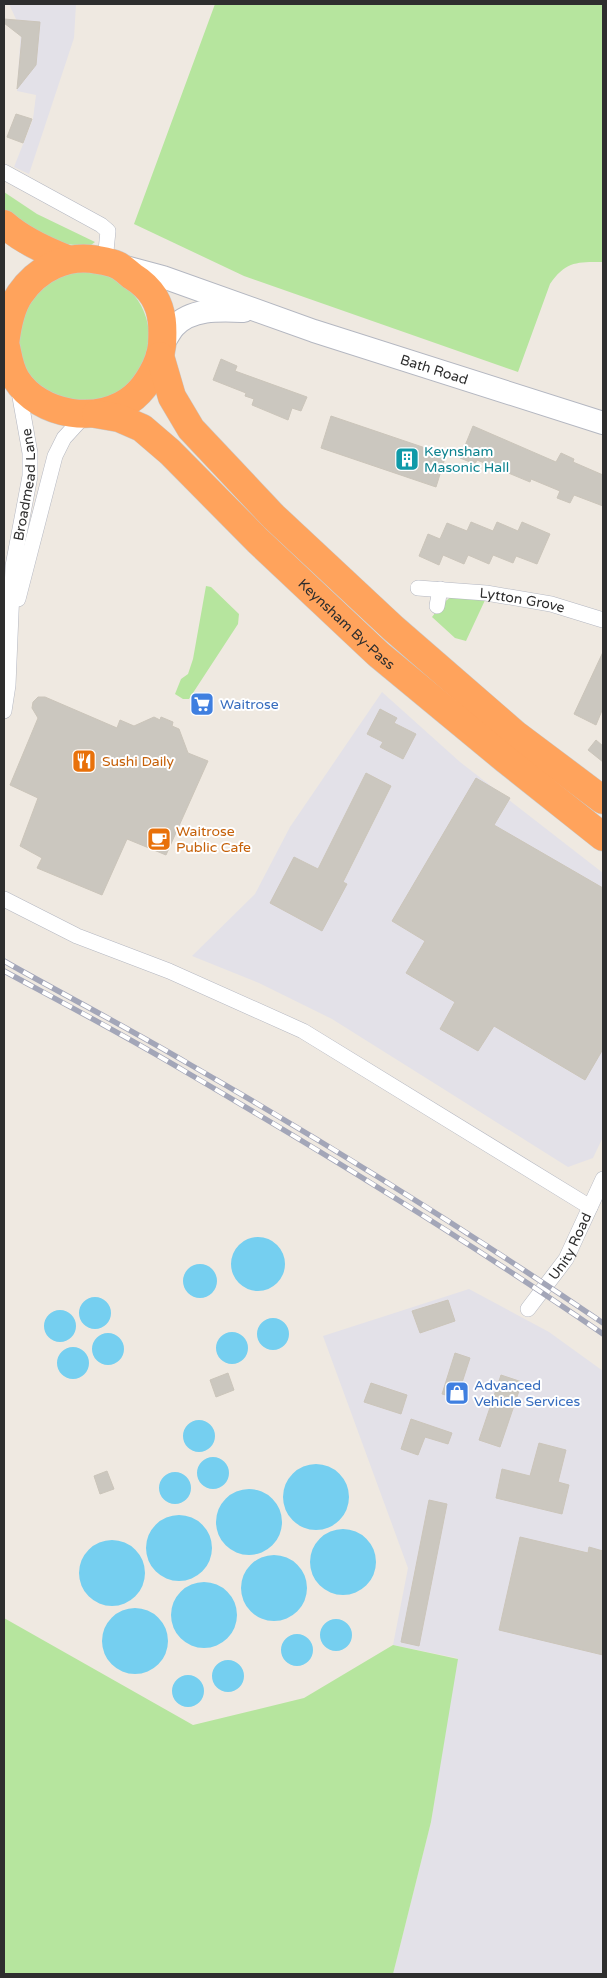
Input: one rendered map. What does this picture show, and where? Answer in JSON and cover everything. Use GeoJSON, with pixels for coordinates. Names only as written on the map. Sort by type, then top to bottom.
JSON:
{"type":"FeatureCollection","features":[{"type":"Feature","properties":{"kind":"highway"},"geometry":{"type":"LineString","coordinates":[[4,224],[18,236],[45,251],[67,260]]}},
{"type":"Feature","properties":{"kind":"highway"},"geometry":{"type":"LineString","coordinates":[[86,257],[110,263],[138,280],[154,296],[161,315],[163,328],[161,351],[146,384],[133,398],[116,408],[91,414],[54,408],[33,397],[16,379],[9,364],[4,342],[11,314],[19,294],[37,275],[52,265],[67,260],[86,257]]}},
{"type":"Feature","properties":{"kind":"highway","name":"Keynsham By-Pass"},"geometry":{"type":"LineString","coordinates":[[161,351],[172,397],[191,429],[273,516],[393,628],[515,734],[603,800]]}},
{"type":"Feature","properties":{"kind":"highway","name":"Keynsham By-Pass"},"geometry":{"type":"LineString","coordinates":[[91,414],[119,418],[142,428],[170,452],[258,541],[378,654],[504,759],[603,838]]}},
{"type":"Feature","properties":{"kind":"main road","name":"Bath Road"},"geometry":{"type":"LineString","coordinates":[[110,263],[163,276],[314,331],[603,423]]}},
{"type":"Feature","properties":{"kind":"main road","name":"Bath Road"},"geometry":{"type":"LineString","coordinates":[[161,351],[175,326],[193,314],[220,310],[265,313]]}},
{"type":"Feature","properties":{"kind":"street"},"geometry":{"type":"LineString","coordinates":[[4,172],[108,231],[110,263]]}},
{"type":"Feature","properties":{"kind":"street","name":"Broadmead Lane"},"geometry":{"type":"LineString","coordinates":[[4,711],[8,685],[8,628],[13,566],[30,476],[30,453],[16,379]]}},
{"type":"Feature","properties":{"kind":"street","name":"Broadmead Lane"},"geometry":{"type":"LineString","coordinates":[[8,628],[55,456],[64,438],[91,414]]}},
{"type":"Feature","properties":{"kind":"street","name":"Lytton Grove"},"geometry":{"type":"LineString","coordinates":[[418,588],[486,593],[551,604],[603,620]]}},
{"type":"Feature","properties":{"kind":"street"},"geometry":{"type":"LineString","coordinates":[[437,606],[440,589]]}},
{"type":"Feature","properties":{"kind":"street"},"geometry":{"type":"LineString","coordinates":[[4,899],[77,936],[170,971],[303,1031],[590,1207]]}},
{"type":"Feature","properties":{"kind":"street","name":"Unity Road"},"geometry":{"type":"LineString","coordinates":[[528,1309],[566,1259],[603,1179]]}},
{"type":"Feature","properties":{"kind":"shaded area"},"geometry":{"type":"Polygon","coordinates":[[[9,4],[76,4],[74,38],[29,174],[14,167],[33,119],[36,95],[17,91],[21,30],[9,4]]]}},
{"type":"Feature","properties":{"kind":"shaded area"},"geometry":{"type":"Polygon","coordinates":[[[382,692],[460,762],[603,873],[603,1137],[593,1158],[568,1167],[332,1019],[259,983],[192,956],[255,894],[290,827],[382,692]]]}},
{"type":"Feature","properties":{"kind":"shaded area"},"geometry":{"type":"Polygon","coordinates":[[[469,1289],[549,1332],[603,1371],[603,1974],[393,1974],[431,1822],[457,1658],[393,1645],[408,1568],[323,1336],[469,1289]]]}},
{"type":"Feature","properties":{"kind":"green space"},"geometry":{"type":"Polygon","coordinates":[[[215,4],[603,4],[603,262],[573,264],[556,276],[550,284],[518,372],[244,276],[134,224],[215,4]]]}},
{"type":"Feature","properties":{"kind":"green space"},"geometry":{"type":"Polygon","coordinates":[[[4,192],[37,214],[95,242],[91,245],[68,244],[32,232],[4,210],[4,192]]]}},
{"type":"Feature","properties":{"kind":"green space"},"geometry":{"type":"Polygon","coordinates":[[[83,271],[108,276],[119,282],[129,291],[138,301],[144,312],[149,337],[144,362],[138,373],[129,383],[119,392],[108,398],[83,403],[58,398],[47,392],[37,383],[28,373],[22,362],[17,337],[22,312],[28,301],[37,291],[47,282],[58,276],[83,271]]]}},
{"type":"Feature","properties":{"kind":"green space"},"geometry":{"type":"Polygon","coordinates":[[[206,586],[211,587],[239,614],[238,624],[189,699],[183,699],[175,694],[181,679],[188,674],[193,659],[206,586]]]}},
{"type":"Feature","properties":{"kind":"green space"},"geometry":{"type":"Polygon","coordinates":[[[452,596],[486,598],[466,641],[455,638],[432,617],[442,604],[452,596]]]}},
{"type":"Feature","properties":{"kind":"green space"},"geometry":{"type":"Polygon","coordinates":[[[4,1618],[193,1725],[304,1698],[393,1645],[458,1659],[431,1822],[393,1974],[4,1974],[4,1618]]]}},
{"type":"Feature","properties":{"kind":"water"},"geometry":{"type":"Polygon","coordinates":[[[253,1237],[263,1237],[273,1241],[281,1249],[285,1264],[281,1279],[273,1287],[263,1291],[253,1291],[243,1287],[235,1279],[231,1269],[231,1259],[235,1249],[243,1241],[253,1237]]]}},
{"type":"Feature","properties":{"kind":"water"},"geometry":{"type":"Polygon","coordinates":[[[200,1264],[207,1265],[212,1269],[216,1274],[216,1288],[212,1293],[207,1297],[200,1298],[193,1297],[188,1293],[184,1288],[183,1281],[184,1274],[188,1269],[193,1265],[200,1264]]]}},
{"type":"Feature","properties":{"kind":"water"},"geometry":{"type":"Polygon","coordinates":[[[95,1297],[106,1302],[111,1313],[106,1324],[95,1329],[84,1324],[79,1313],[84,1302],[95,1297]]]}},
{"type":"Feature","properties":{"kind":"water"},"geometry":{"type":"Polygon","coordinates":[[[60,1310],[71,1315],[76,1326],[71,1337],[60,1342],[49,1337],[44,1326],[49,1315],[60,1310]]]}},
{"type":"Feature","properties":{"kind":"water"},"geometry":{"type":"Polygon","coordinates":[[[273,1318],[279,1319],[284,1323],[288,1328],[288,1340],[284,1345],[279,1349],[273,1350],[267,1349],[262,1345],[258,1340],[257,1334],[258,1328],[262,1323],[267,1319],[273,1318]]]}},
{"type":"Feature","properties":{"kind":"water"},"geometry":{"type":"Polygon","coordinates":[[[232,1332],[244,1336],[248,1348],[244,1360],[232,1364],[220,1360],[216,1348],[220,1336],[232,1332]]]}},
{"type":"Feature","properties":{"kind":"water"},"geometry":{"type":"Polygon","coordinates":[[[108,1333],[119,1338],[124,1349],[119,1360],[108,1365],[97,1360],[92,1349],[97,1338],[108,1333]]]}},
{"type":"Feature","properties":{"kind":"water"},"geometry":{"type":"Polygon","coordinates":[[[73,1347],[84,1352],[89,1363],[84,1374],[73,1379],[62,1374],[57,1363],[62,1352],[73,1347]]]}},
{"type":"Feature","properties":{"kind":"water"},"geometry":{"type":"Polygon","coordinates":[[[199,1420],[210,1425],[215,1436],[210,1447],[199,1452],[188,1447],[183,1436],[188,1425],[199,1420]]]}},
{"type":"Feature","properties":{"kind":"water"},"geometry":{"type":"Polygon","coordinates":[[[213,1457],[224,1462],[229,1473],[224,1484],[213,1489],[202,1484],[197,1473],[202,1462],[213,1457]]]}},
{"type":"Feature","properties":{"kind":"water"},"geometry":{"type":"Polygon","coordinates":[[[316,1464],[329,1466],[344,1479],[347,1484],[349,1497],[347,1510],[334,1525],[329,1528],[316,1530],[303,1528],[288,1515],[285,1510],[283,1497],[285,1484],[298,1469],[303,1466],[316,1464]]]}},
{"type":"Feature","properties":{"kind":"water"},"geometry":{"type":"Polygon","coordinates":[[[175,1472],[186,1477],[191,1488],[186,1499],[175,1504],[164,1499],[159,1488],[164,1477],[175,1472]]]}},
{"type":"Feature","properties":{"kind":"water"},"geometry":{"type":"Polygon","coordinates":[[[249,1489],[262,1491],[272,1499],[280,1509],[282,1522],[280,1535],[272,1545],[262,1553],[249,1555],[236,1553],[226,1545],[218,1535],[216,1522],[218,1509],[226,1499],[236,1491],[249,1489]]]}},
{"type":"Feature","properties":{"kind":"water"},"geometry":{"type":"Polygon","coordinates":[[[179,1515],[192,1517],[202,1525],[210,1535],[212,1548],[210,1561],[202,1571],[192,1579],[179,1581],[166,1579],[156,1571],[148,1561],[146,1548],[148,1535],[156,1525],[166,1517],[179,1515]]]}},
{"type":"Feature","properties":{"kind":"water"},"geometry":{"type":"Polygon","coordinates":[[[343,1529],[356,1531],[366,1539],[374,1549],[376,1562],[374,1575],[366,1585],[356,1593],[343,1595],[330,1593],[320,1585],[312,1575],[310,1562],[312,1549],[320,1539],[330,1531],[343,1529]]]}},
{"type":"Feature","properties":{"kind":"water"},"geometry":{"type":"Polygon","coordinates":[[[112,1540],[125,1542],[135,1550],[143,1560],[145,1573],[143,1586],[135,1596],[125,1604],[112,1606],[99,1604],[89,1596],[81,1586],[79,1573],[81,1560],[89,1550],[99,1542],[112,1540]]]}},
{"type":"Feature","properties":{"kind":"water"},"geometry":{"type":"Polygon","coordinates":[[[274,1555],[287,1557],[297,1565],[305,1575],[307,1588],[305,1601],[297,1611],[287,1619],[274,1621],[261,1619],[251,1611],[243,1601],[241,1588],[243,1575],[251,1565],[261,1557],[274,1555]]]}},
{"type":"Feature","properties":{"kind":"water"},"geometry":{"type":"Polygon","coordinates":[[[204,1582],[217,1584],[232,1597],[235,1602],[237,1615],[235,1628],[222,1643],[217,1646],[204,1648],[191,1646],[176,1633],[173,1628],[171,1615],[173,1602],[186,1587],[191,1584],[204,1582]]]}},
{"type":"Feature","properties":{"kind":"water"},"geometry":{"type":"Polygon","coordinates":[[[135,1608],[148,1610],[163,1623],[166,1628],[168,1641],[166,1654],[153,1669],[148,1672],[135,1674],[122,1672],[107,1659],[104,1654],[102,1641],[104,1628],[117,1613],[122,1610],[135,1608]]]}},
{"type":"Feature","properties":{"kind":"water"},"geometry":{"type":"Polygon","coordinates":[[[336,1619],[342,1620],[347,1624],[351,1629],[351,1641],[347,1646],[342,1650],[336,1651],[330,1650],[325,1646],[321,1641],[320,1635],[321,1629],[325,1624],[330,1620],[336,1619]]]}},
{"type":"Feature","properties":{"kind":"water"},"geometry":{"type":"Polygon","coordinates":[[[297,1634],[303,1635],[308,1639],[312,1644],[312,1656],[308,1661],[303,1665],[297,1666],[291,1665],[286,1661],[282,1656],[281,1650],[282,1644],[286,1639],[291,1635],[297,1634]]]}},
{"type":"Feature","properties":{"kind":"water"},"geometry":{"type":"Polygon","coordinates":[[[228,1660],[234,1661],[239,1665],[243,1670],[243,1682],[239,1687],[234,1691],[228,1692],[222,1691],[217,1687],[213,1682],[212,1676],[213,1670],[217,1665],[222,1661],[228,1660]]]}},
{"type":"Feature","properties":{"kind":"water"},"geometry":{"type":"Polygon","coordinates":[[[188,1675],[194,1676],[199,1680],[203,1685],[203,1697],[199,1702],[194,1706],[188,1707],[182,1706],[177,1702],[173,1697],[172,1691],[173,1685],[177,1680],[182,1676],[188,1675]]]}},
{"type":"Feature","properties":{"kind":"building"},"geometry":{"type":"Polygon","coordinates":[[[4,19],[40,22],[36,65],[17,89],[22,37],[4,23],[4,19]]]}},
{"type":"Feature","properties":{"kind":"building"},"geometry":{"type":"Polygon","coordinates":[[[16,114],[32,119],[23,143],[7,137],[16,114]]]}},
{"type":"Feature","properties":{"kind":"building"},"geometry":{"type":"Polygon","coordinates":[[[221,359],[237,366],[235,371],[307,397],[301,411],[292,408],[288,420],[252,405],[254,399],[245,396],[246,393],[213,380],[221,359]]]}},
{"type":"Feature","properties":{"kind":"building"},"geometry":{"type":"Polygon","coordinates":[[[331,416],[446,455],[436,487],[321,448],[331,416]]]}},
{"type":"Feature","properties":{"kind":"building"},"geometry":{"type":"Polygon","coordinates":[[[473,426],[556,462],[561,453],[574,459],[573,462],[603,475],[603,506],[574,495],[570,503],[557,498],[560,491],[531,479],[530,482],[477,460],[475,464],[460,458],[473,426]]]}},
{"type":"Feature","properties":{"kind":"building"},"geometry":{"type":"Polygon","coordinates":[[[471,522],[493,531],[497,522],[518,531],[522,522],[550,534],[537,564],[516,556],[513,563],[493,555],[489,564],[468,555],[464,564],[443,555],[439,565],[419,556],[428,534],[440,539],[447,523],[467,531],[471,522]]]}},
{"type":"Feature","properties":{"kind":"building"},"geometry":{"type":"Polygon","coordinates":[[[603,652],[603,708],[596,725],[574,714],[603,652]]]}},
{"type":"Feature","properties":{"kind":"building"},"geometry":{"type":"Polygon","coordinates":[[[38,697],[45,697],[117,728],[120,720],[134,726],[154,717],[160,720],[161,717],[173,722],[172,726],[179,729],[188,753],[208,761],[166,855],[127,839],[102,895],[37,868],[42,858],[20,846],[38,798],[10,785],[38,718],[32,708],[33,702],[38,697]]]}},
{"type":"Feature","properties":{"kind":"building"},"geometry":{"type":"Polygon","coordinates":[[[380,709],[397,718],[394,723],[416,734],[403,759],[380,747],[383,742],[367,734],[380,709]]]}},
{"type":"Feature","properties":{"kind":"building"},"geometry":{"type":"Polygon","coordinates":[[[596,740],[603,746],[603,762],[588,750],[596,740]]]}},
{"type":"Feature","properties":{"kind":"building"},"geometry":{"type":"Polygon","coordinates":[[[366,773],[391,786],[343,882],[347,884],[322,931],[270,903],[294,857],[318,869],[366,773]]]}},
{"type":"Feature","properties":{"kind":"building"},"geometry":{"type":"Polygon","coordinates":[[[476,778],[510,798],[494,825],[603,888],[603,1049],[585,1080],[494,1026],[478,1051],[440,1029],[455,1002],[406,973],[425,941],[392,921],[476,778]]]}},
{"type":"Feature","properties":{"kind":"building"},"geometry":{"type":"Polygon","coordinates":[[[448,1300],[455,1321],[420,1333],[412,1311],[448,1300]]]}},
{"type":"Feature","properties":{"kind":"building"},"geometry":{"type":"Polygon","coordinates":[[[455,1353],[470,1358],[457,1398],[442,1394],[455,1353]]]}},
{"type":"Feature","properties":{"kind":"building"},"geometry":{"type":"Polygon","coordinates":[[[228,1373],[234,1390],[216,1397],[210,1380],[228,1373]]]}},
{"type":"Feature","properties":{"kind":"building"},"geometry":{"type":"Polygon","coordinates":[[[501,1375],[522,1382],[500,1447],[479,1440],[501,1375]]]}},
{"type":"Feature","properties":{"kind":"building"},"geometry":{"type":"Polygon","coordinates":[[[371,1383],[407,1395],[401,1414],[364,1402],[371,1383]]]}},
{"type":"Feature","properties":{"kind":"building"},"geometry":{"type":"Polygon","coordinates":[[[411,1419],[452,1433],[448,1444],[425,1437],[418,1455],[401,1449],[411,1419]]]}},
{"type":"Feature","properties":{"kind":"building"},"geometry":{"type":"Polygon","coordinates":[[[539,1443],[566,1450],[558,1482],[569,1485],[562,1514],[496,1498],[502,1469],[530,1476],[539,1443]]]}},
{"type":"Feature","properties":{"kind":"building"},"geometry":{"type":"Polygon","coordinates":[[[107,1471],[114,1489],[100,1494],[94,1476],[107,1471]]]}},
{"type":"Feature","properties":{"kind":"building"},"geometry":{"type":"Polygon","coordinates":[[[429,1500],[447,1504],[419,1646],[401,1642],[429,1500]]]}},
{"type":"Feature","properties":{"kind":"building"},"geometry":{"type":"Polygon","coordinates":[[[520,1537],[588,1553],[589,1547],[603,1551],[603,1655],[499,1630],[520,1537]]]}},
{"type":"Feature","properties":{"kind":"railway"},"geometry":{"type":"LineString","coordinates":[[4,961],[166,1051],[347,1158],[450,1222],[603,1323]]}},
{"type":"Feature","properties":{"kind":"railway"},"geometry":{"type":"LineString","coordinates":[[4,971],[141,1046],[292,1135],[449,1232],[603,1334]]}},
{"type":"Feature","properties":{"kind":"place","name":"Keynsham Masonic Hall"},"geometry":{"type":"Point","coordinates":[407,459]}},
{"type":"Feature","properties":{"kind":"place","name":"Waitrose"},"geometry":{"type":"Point","coordinates":[202,704]}},
{"type":"Feature","properties":{"kind":"place","name":"Sushi Daily"},"geometry":{"type":"Point","coordinates":[84,761]}},
{"type":"Feature","properties":{"kind":"place","name":"Waitrose Public Cafe"},"geometry":{"type":"Point","coordinates":[159,839]}},
{"type":"Feature","properties":{"kind":"place","name":"Advanced Vehicle Services"},"geometry":{"type":"Point","coordinates":[457,1393]}}]}
